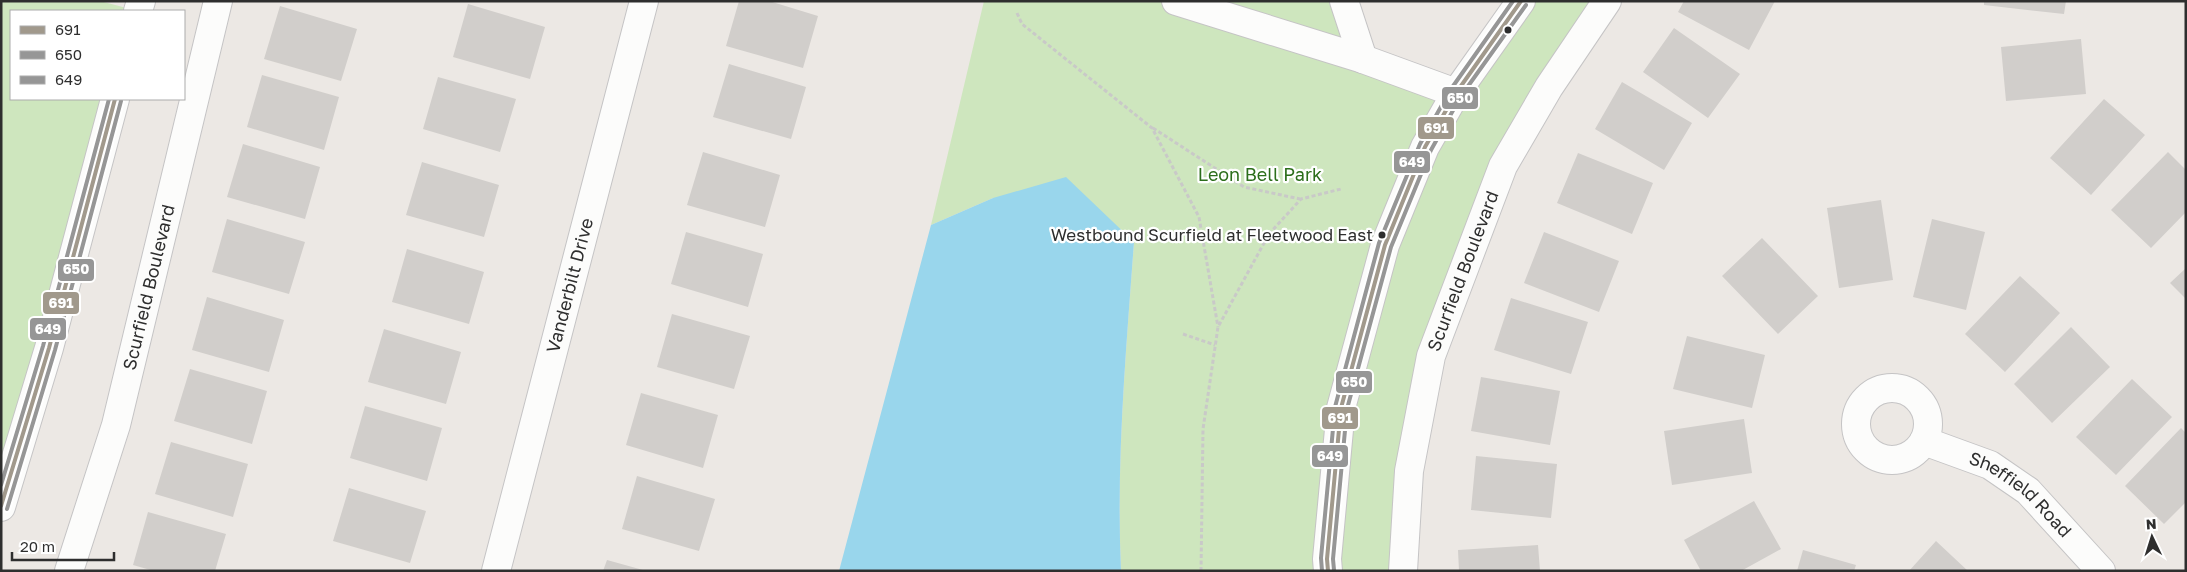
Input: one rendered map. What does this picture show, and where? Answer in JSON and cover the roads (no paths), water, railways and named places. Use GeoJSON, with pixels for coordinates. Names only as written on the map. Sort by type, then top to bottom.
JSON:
{"type":"FeatureCollection","features":[{"type":"Feature","properties":{"kind":"street","name":"Scurfield Boulevard"},"geometry":{"type":"LineString","coordinates":[[69,571],[116,425],[218,1]]}},
{"type":"Feature","properties":{"kind":"street","name":"Vanderbilt Drive"},"geometry":{"type":"LineString","coordinates":[[496,571],[644,1]]}},
{"type":"Feature","properties":{"kind":"street"},"geometry":{"type":"LineString","coordinates":[[1176,1],[1364,59],[1456,93]]}},
{"type":"Feature","properties":{"kind":"street"},"geometry":{"type":"LineString","coordinates":[[1344,1],[1364,59]]}},
{"type":"Feature","properties":{"kind":"street"},"geometry":{"type":"LineString","coordinates":[[1328,571],[1327,559],[1341,408],[1386,246],[1425,147],[1456,93],[1521,1]]}},
{"type":"Feature","properties":{"kind":"street","name":"Scurfield Boulevard"},"geometry":{"type":"LineString","coordinates":[[1403,571],[1409,471],[1431,356],[1503,166],[1549,87],[1607,1]]}},
{"type":"Feature","properties":{"kind":"street"},"geometry":{"type":"LineString","coordinates":[[1,506],[49,348],[115,100]]}},
{"type":"Feature","properties":{"kind":"street","name":"Sheffield Road"},"geometry":{"type":"LineString","coordinates":[[1924,441],[1990,465],[2028,491],[2101,571]]}},
{"type":"Feature","properties":{"kind":"water"},"geometry":{"type":"Polygon","coordinates":[[[1066,177],[1134,242],[1121,447],[1121,571],[839,571],[931,225],[993,198],[1066,177]]]}},
{"type":"Feature","properties":{"kind":"place","name":"Westbound Scurfield at Fleetwood East"},"geometry":{"type":"Point","coordinates":[1382,235]}},
{"type":"Feature","properties":{"kind":"park label","name":"Leon Bell Park"},"geometry":{"type":"Point","coordinates":[1260,175]}}]}
